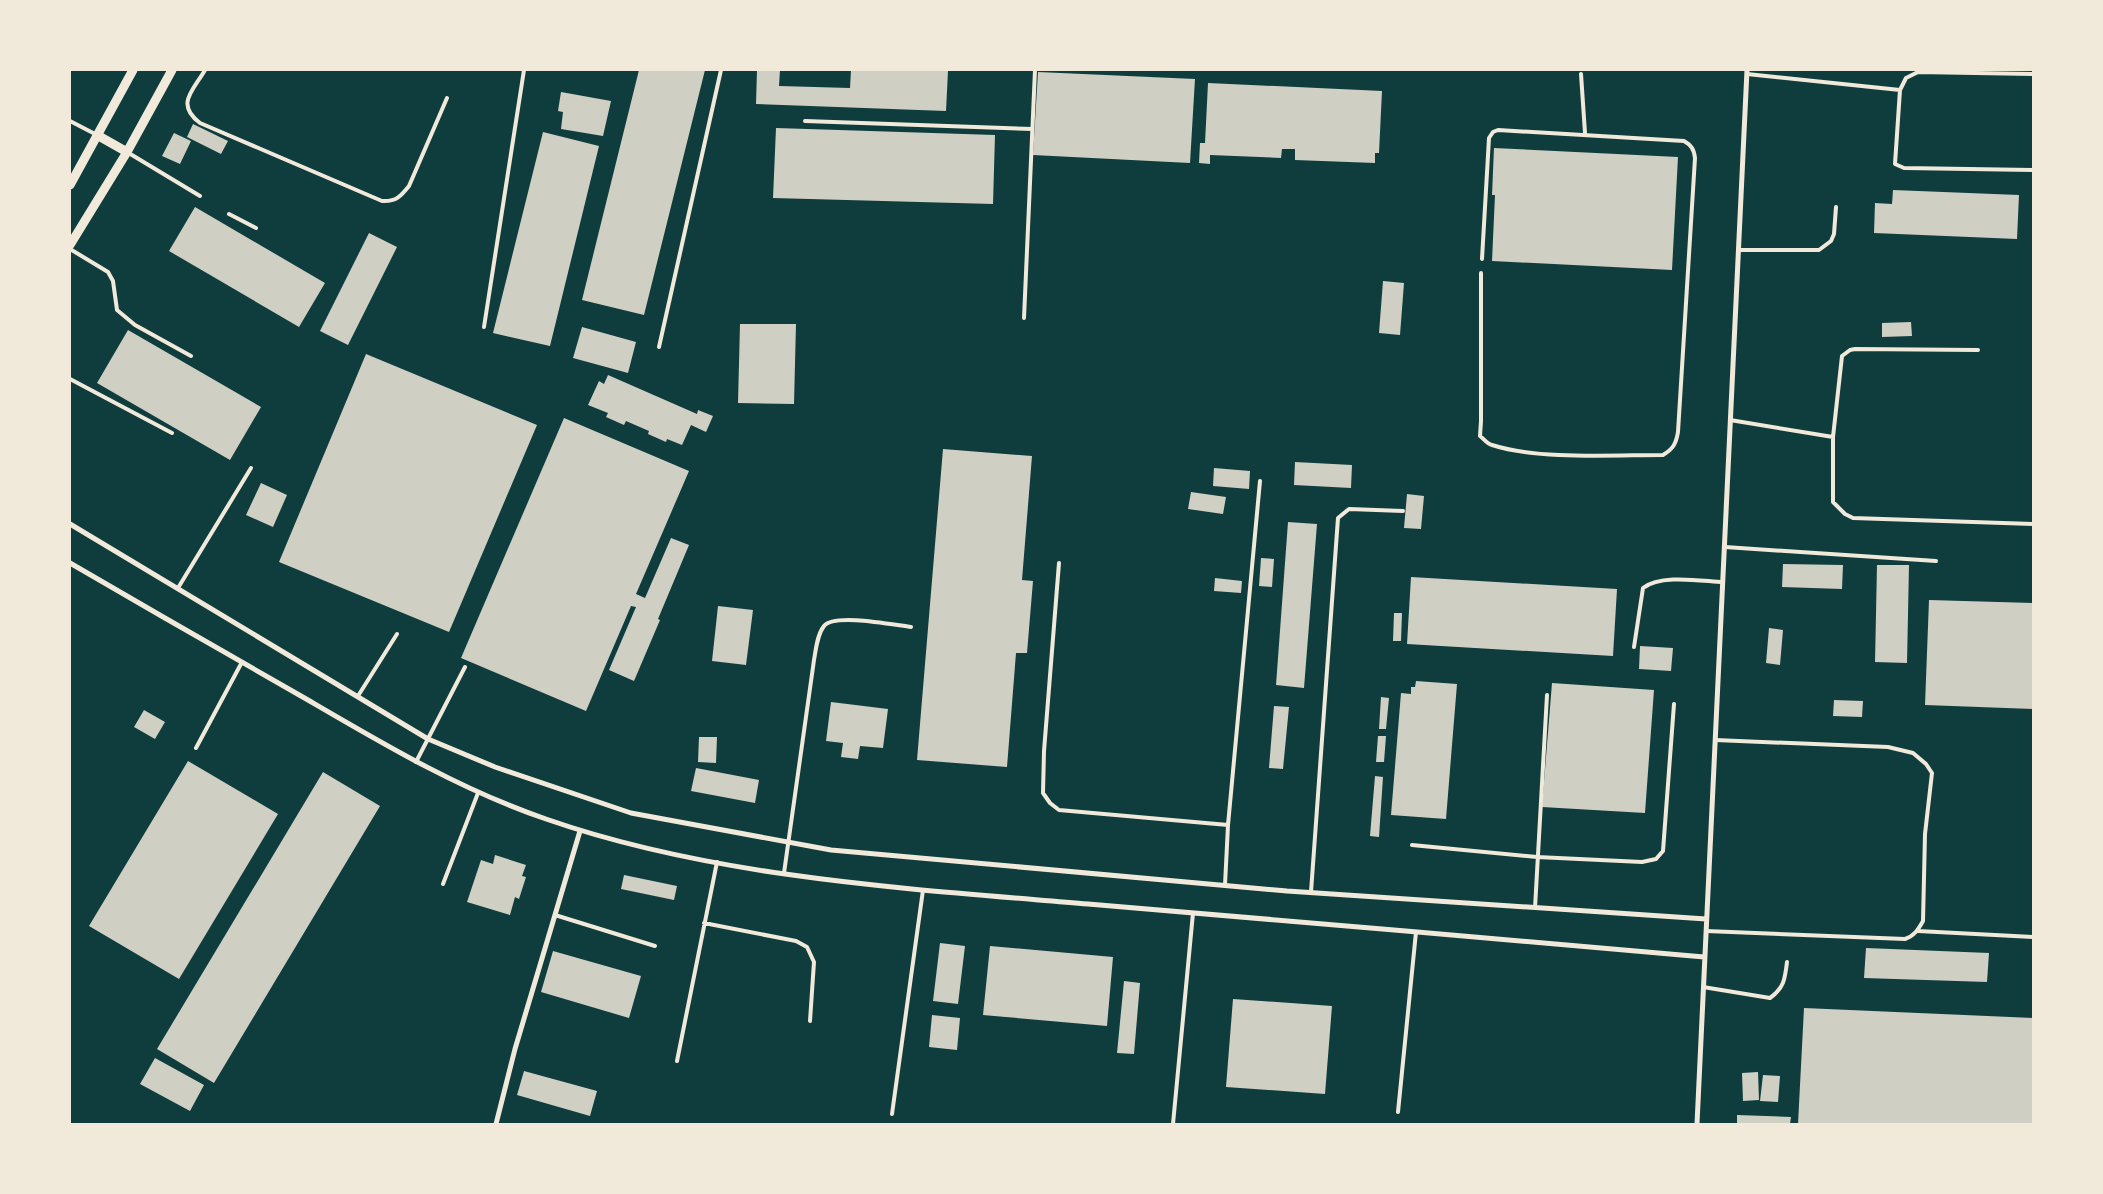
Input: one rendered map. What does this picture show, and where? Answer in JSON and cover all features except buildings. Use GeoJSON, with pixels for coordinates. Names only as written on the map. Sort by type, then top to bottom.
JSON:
{"type":"FeatureCollection","features":[{"type":"Feature","properties":{"kind":"street"},"geometry":{"type":"LineString","coordinates":[[70,185],[133,70]]}},
{"type":"Feature","properties":{"kind":"street"},"geometry":{"type":"LineString","coordinates":[[70,247],[127,152],[172,70]]}},
{"type":"Feature","properties":{"kind":"street"},"geometry":{"type":"LineString","coordinates":[[1697,1124],[1747,72]]}},
{"type":"Feature","properties":{"kind":"street"},"geometry":{"type":"LineString","coordinates":[[97,135],[127,152]]}},
{"type":"Feature","properties":{"kind":"street"},"geometry":{"type":"LineString","coordinates":[[70,524],[428,739],[495,768],[631,813],[831,850],[1311,892],[1706,919]]}},
{"type":"Feature","properties":{"kind":"street"},"geometry":{"type":"LineString","coordinates":[[70,563],[416,763],[478,793],[580,831],[649,849],[784,873],[923,890],[1704,957]]}},
{"type":"Feature","properties":{"kind":"street"},"geometry":{"type":"LineString","coordinates":[[496,1124],[515,1049],[580,831]]}},
{"type":"Feature","properties":{"kind":"lane"},"geometry":{"type":"LineString","coordinates":[[205,70],[190,94],[187,104],[190,116],[200,123],[382,201],[391,201],[400,197],[409,186],[447,98]]}},
{"type":"Feature","properties":{"kind":"lane"},"geometry":{"type":"LineString","coordinates":[[484,327],[524,70]]}},
{"type":"Feature","properties":{"kind":"lane"},"geometry":{"type":"LineString","coordinates":[[659,347],[721,70]]}},
{"type":"Feature","properties":{"kind":"lane"},"geometry":{"type":"LineString","coordinates":[[1024,318],[1035,70]]}},
{"type":"Feature","properties":{"kind":"lane"},"geometry":{"type":"LineString","coordinates":[[1747,72],[1900,90]]}},
{"type":"Feature","properties":{"kind":"lane"},"geometry":{"type":"LineString","coordinates":[[2033,74],[1918,72],[1906,78],[1900,90],[1895,164],[1904,168],[2033,170]]}},
{"type":"Feature","properties":{"kind":"lane"},"geometry":{"type":"LineString","coordinates":[[1581,74],[1585,133]]}},
{"type":"Feature","properties":{"kind":"lane"},"geometry":{"type":"LineString","coordinates":[[70,121],[97,135]]}},
{"type":"Feature","properties":{"kind":"lane"},"geometry":{"type":"LineString","coordinates":[[805,121],[1032,129]]}},
{"type":"Feature","properties":{"kind":"lane"},"geometry":{"type":"LineString","coordinates":[[1481,273],[1482,421],[1480,436],[1490,445],[1524,452],[1663,455],[1671,450],[1676,443],[1678,432],[1694,151],[1690,144],[1684,141],[1585,133],[1498,130],[1489,138],[1482,259]]}},
{"type":"Feature","properties":{"kind":"lane"},"geometry":{"type":"LineString","coordinates":[[127,152],[200,196]]}},
{"type":"Feature","properties":{"kind":"lane"},"geometry":{"type":"LineString","coordinates":[[1739,250],[1819,250],[1831,241],[1834,234],[1836,208]]}},
{"type":"Feature","properties":{"kind":"lane"},"geometry":{"type":"LineString","coordinates":[[229,214],[256,228]]}},
{"type":"Feature","properties":{"kind":"lane"},"geometry":{"type":"LineString","coordinates":[[70,247],[108,272],[113,282],[117,310],[134,325],[191,356]]}},
{"type":"Feature","properties":{"kind":"lane"},"geometry":{"type":"LineString","coordinates":[[1978,350],[1850,350],[1842,356],[1833,437],[1833,502],[1845,514],[1853,518],[2033,524]]}},
{"type":"Feature","properties":{"kind":"lane"},"geometry":{"type":"LineString","coordinates":[[70,379],[172,433]]}},
{"type":"Feature","properties":{"kind":"lane"},"geometry":{"type":"LineString","coordinates":[[1730,420],[1833,437]]}},
{"type":"Feature","properties":{"kind":"lane"},"geometry":{"type":"LineString","coordinates":[[178,588],[251,468]]}},
{"type":"Feature","properties":{"kind":"lane"},"geometry":{"type":"LineString","coordinates":[[1226,885],[1228,825],[1260,481]]}},
{"type":"Feature","properties":{"kind":"lane"},"geometry":{"type":"LineString","coordinates":[[1311,892],[1338,518],[1349,509],[1403,511]]}},
{"type":"Feature","properties":{"kind":"lane"},"geometry":{"type":"LineString","coordinates":[[1724,547],[1936,561]]}},
{"type":"Feature","properties":{"kind":"lane"},"geometry":{"type":"LineString","coordinates":[[1059,563],[1042,793],[1059,810],[1228,825]]}},
{"type":"Feature","properties":{"kind":"lane"},"geometry":{"type":"LineString","coordinates":[[1634,647],[1643,588],[1653,582],[1665,580],[1723,582]]}},
{"type":"Feature","properties":{"kind":"lane"},"geometry":{"type":"LineString","coordinates":[[784,873],[819,635],[824,626],[831,621],[911,627]]}},
{"type":"Feature","properties":{"kind":"lane"},"geometry":{"type":"LineString","coordinates":[[358,696],[397,634]]}},
{"type":"Feature","properties":{"kind":"lane"},"geometry":{"type":"LineString","coordinates":[[196,748],[242,662]]}},
{"type":"Feature","properties":{"kind":"lane"},"geometry":{"type":"LineString","coordinates":[[416,763],[465,666]]}},
{"type":"Feature","properties":{"kind":"lane"},"geometry":{"type":"LineString","coordinates":[[1535,908],[1548,695]]}},
{"type":"Feature","properties":{"kind":"lane"},"geometry":{"type":"LineString","coordinates":[[1412,845],[1537,857],[1642,862],[1656,859],[1661,856],[1663,851],[1674,704]]}},
{"type":"Feature","properties":{"kind":"lane"},"geometry":{"type":"LineString","coordinates":[[1706,931],[1905,939],[1911,937],[1923,921],[1925,834],[1932,773],[1926,764],[1914,753],[1888,747],[1715,740]]}},
{"type":"Feature","properties":{"kind":"lane"},"geometry":{"type":"LineString","coordinates":[[443,884],[478,793]]}},
{"type":"Feature","properties":{"kind":"lane"},"geometry":{"type":"LineString","coordinates":[[677,1061],[717,862]]}},
{"type":"Feature","properties":{"kind":"lane"},"geometry":{"type":"LineString","coordinates":[[892,1114],[923,890]]}},
{"type":"Feature","properties":{"kind":"lane"},"geometry":{"type":"LineString","coordinates":[[1173,1124],[1193,913]]}},
{"type":"Feature","properties":{"kind":"lane"},"geometry":{"type":"LineString","coordinates":[[555,915],[655,946]]}},
{"type":"Feature","properties":{"kind":"lane"},"geometry":{"type":"LineString","coordinates":[[704,923],[796,941],[807,947],[814,962],[810,1021]]}},
{"type":"Feature","properties":{"kind":"lane"},"geometry":{"type":"LineString","coordinates":[[1918,930],[2033,937]]}},
{"type":"Feature","properties":{"kind":"lane"},"geometry":{"type":"LineString","coordinates":[[1398,1112],[1416,932]]}},
{"type":"Feature","properties":{"kind":"lane"},"geometry":{"type":"LineString","coordinates":[[1703,987],[1770,998],[1779,992],[1784,983],[1787,962]]}}]}
